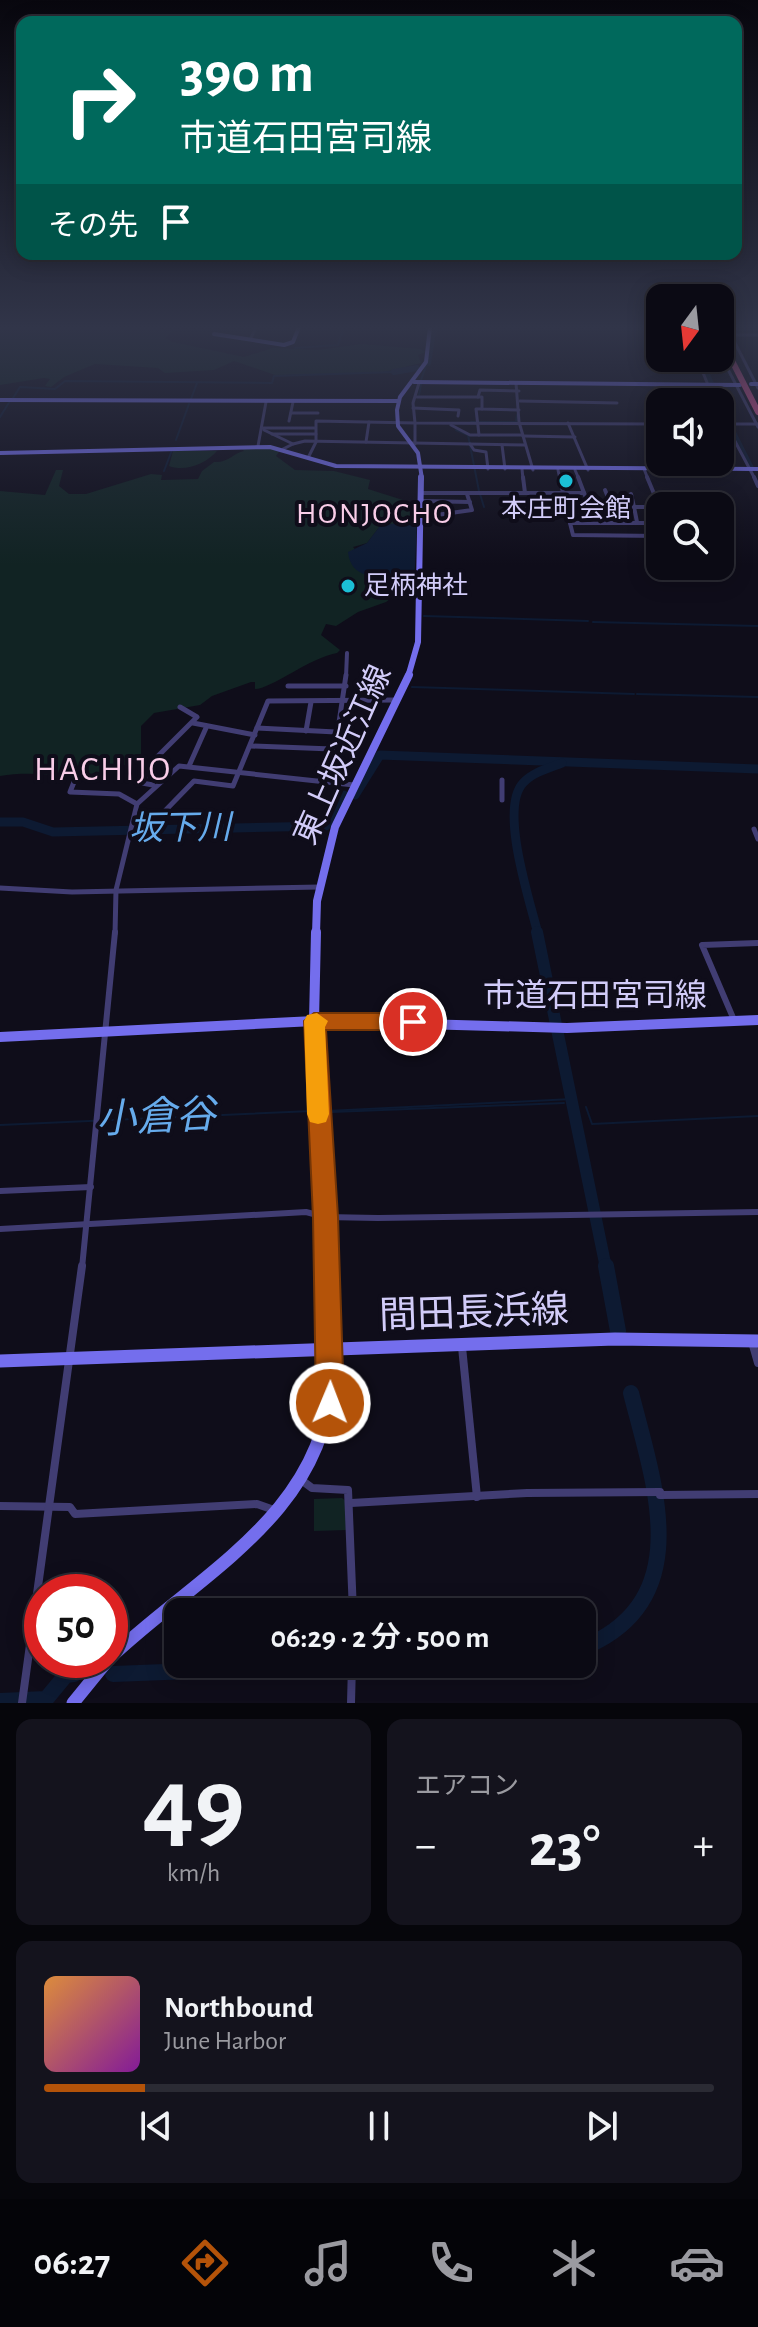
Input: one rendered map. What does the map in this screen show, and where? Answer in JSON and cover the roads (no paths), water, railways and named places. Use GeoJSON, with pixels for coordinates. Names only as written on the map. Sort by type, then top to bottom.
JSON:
{"type":"FeatureCollection","features":[{"type":"Feature","properties":{"kind":"main road"},"geometry":{"type":"LineString","coordinates":[[398,406],[397,422],[415,444]]}},
{"type":"Feature","properties":{"kind":"main road","name":"東上坂近江線"},"geometry":{"type":"LineString","coordinates":[[128,1639],[279,1514],[304,1482],[328,1422],[330,1351],[314,1021],[314,933],[319,887],[330,840],[354,785],[399,701],[418,642],[422,493],[421,467],[415,444]]}},
{"type":"Feature","properties":{"kind":"main road"},"geometry":{"type":"LineString","coordinates":[[0,453],[258,446],[283,449],[336,466],[533,470],[758,469]]}},
{"type":"Feature","properties":{"kind":"main road","name":"市道石田宮司線"},"geometry":{"type":"LineString","coordinates":[[0,1037],[314,1021],[443,1022],[558,1028],[758,1020]]}},
{"type":"Feature","properties":{"kind":"main road","name":"間田長浜線"},"geometry":{"type":"LineString","coordinates":[[0,1361],[623,1339],[755,1341]]}},
{"type":"Feature","properties":{"kind":"main road","name":"東上坂近江線"},"geometry":{"type":"LineString","coordinates":[[73,1703],[93,1678]]}},
{"type":"Feature","properties":{"kind":"street"},"geometry":{"type":"LineString","coordinates":[[258,446],[266,406]]}},
{"type":"Feature","properties":{"kind":"street"},"geometry":{"type":"LineString","coordinates":[[289,421],[292,406]]}},
{"type":"Feature","properties":{"kind":"street"},"geometry":{"type":"LineString","coordinates":[[519,406],[519,422],[533,470]]}},
{"type":"Feature","properties":{"kind":"street"},"geometry":{"type":"LineString","coordinates":[[734,424],[757,425],[748,406]]}},
{"type":"Feature","properties":{"kind":"street"},"geometry":{"type":"LineString","coordinates":[[411,437],[415,423],[413,408],[459,410],[458,416]]}},
{"type":"Feature","properties":{"kind":"street"},"geometry":{"type":"LineString","coordinates":[[479,435],[475,422],[476,409],[518,410]]}},
{"type":"Feature","properties":{"kind":"street"},"geometry":{"type":"LineString","coordinates":[[291,413],[318,413]]}},
{"type":"Feature","properties":{"kind":"street"},"geometry":{"type":"LineString","coordinates":[[308,458],[316,442],[316,421],[646,424]]}},
{"type":"Feature","properties":{"kind":"street"},"geometry":{"type":"LineString","coordinates":[[366,442],[369,422]]}},
{"type":"Feature","properties":{"kind":"street"},"geometry":{"type":"LineString","coordinates":[[568,422],[588,470]]}},
{"type":"Feature","properties":{"kind":"street"},"geometry":{"type":"LineString","coordinates":[[448,423],[469,440],[474,450],[486,452],[488,469]]}},
{"type":"Feature","properties":{"kind":"street"},"geometry":{"type":"LineString","coordinates":[[263,429],[315,428]]}},
{"type":"Feature","properties":{"kind":"street"},"geometry":{"type":"LineString","coordinates":[[263,429],[293,444]]}},
{"type":"Feature","properties":{"kind":"street"},"geometry":{"type":"LineString","coordinates":[[459,432],[460,444]]}},
{"type":"Feature","properties":{"kind":"street"},"geometry":{"type":"LineString","coordinates":[[284,440],[295,439],[297,433]]}},
{"type":"Feature","properties":{"kind":"street"},"geometry":{"type":"LineString","coordinates":[[272,434],[316,434]]}},
{"type":"Feature","properties":{"kind":"street"},"geometry":{"type":"LineString","coordinates":[[283,449],[293,444],[316,442],[460,444],[479,435],[575,437]]}},
{"type":"Feature","properties":{"kind":"street"},"geometry":{"type":"LineString","coordinates":[[469,440],[525,445]]}},
{"type":"Feature","properties":{"kind":"street"},"geometry":{"type":"LineString","coordinates":[[734,441],[758,486]]}},
{"type":"Feature","properties":{"kind":"street"},"geometry":{"type":"LineString","coordinates":[[502,445],[505,469]]}},
{"type":"Feature","properties":{"kind":"street"},"geometry":{"type":"LineString","coordinates":[[522,469],[525,493]]}},
{"type":"Feature","properties":{"kind":"street"},"geometry":{"type":"LineString","coordinates":[[644,469],[653,492]]}},
{"type":"Feature","properties":{"kind":"street"},"geometry":{"type":"LineString","coordinates":[[558,470],[573,535],[646,536]]}},
{"type":"Feature","properties":{"kind":"street"},"geometry":{"type":"LineString","coordinates":[[575,470],[590,506],[646,507]]}},
{"type":"Feature","properties":{"kind":"street"},"geometry":{"type":"LineString","coordinates":[[605,490],[610,507],[609,517]]}},
{"type":"Feature","properties":{"kind":"street"},"geometry":{"type":"LineString","coordinates":[[422,493],[584,493]]}},
{"type":"Feature","properties":{"kind":"street"},"geometry":{"type":"LineString","coordinates":[[422,517],[472,510],[467,494]]}},
{"type":"Feature","properties":{"kind":"street"},"geometry":{"type":"LineString","coordinates":[[631,494],[637,522]]}},
{"type":"Feature","properties":{"kind":"street"},"geometry":{"type":"LineString","coordinates":[[422,501],[470,502]]}},
{"type":"Feature","properties":{"kind":"street"},"geometry":{"type":"LineString","coordinates":[[570,523],[646,522]]}},
{"type":"Feature","properties":{"kind":"street"},"geometry":{"type":"LineString","coordinates":[[320,781],[332,749],[346,686],[347,653]]}},
{"type":"Feature","properties":{"kind":"street"},"geometry":{"type":"LineString","coordinates":[[288,686],[346,686]]}},
{"type":"Feature","properties":{"kind":"street"},"geometry":{"type":"LineString","coordinates":[[132,828],[158,818],[194,781],[233,786],[268,701],[399,701]]}},
{"type":"Feature","properties":{"kind":"street"},"geometry":{"type":"LineString","coordinates":[[306,731],[311,702]]}},
{"type":"Feature","properties":{"kind":"street"},"geometry":{"type":"LineString","coordinates":[[154,785],[142,783],[150,767],[197,717],[180,707]]}},
{"type":"Feature","properties":{"kind":"street"},"geometry":{"type":"LineString","coordinates":[[193,723],[206,728],[336,732]]}},
{"type":"Feature","properties":{"kind":"street"},"geometry":{"type":"LineString","coordinates":[[189,766],[206,728]]}},
{"type":"Feature","properties":{"kind":"street"},"geometry":{"type":"LineString","coordinates":[[251,746],[332,749]]}},
{"type":"Feature","properties":{"kind":"street"},"geometry":{"type":"LineString","coordinates":[[23,1698],[71,1358],[91,1187],[115,955],[116,890],[137,804],[154,785],[179,766],[354,785]]}},
{"type":"Feature","properties":{"kind":"street"},"geometry":{"type":"LineString","coordinates":[[502,780],[502,800]]}},
{"type":"Feature","properties":{"kind":"street"},"geometry":{"type":"LineString","coordinates":[[74,782],[70,792],[119,794],[137,804]]}},
{"type":"Feature","properties":{"kind":"street"},"geometry":{"type":"LineString","coordinates":[[754,829],[758,839]]}},
{"type":"Feature","properties":{"kind":"street"},"geometry":{"type":"LineString","coordinates":[[0,888],[319,887]]}},
{"type":"Feature","properties":{"kind":"street"},"geometry":{"type":"LineString","coordinates":[[734,1020],[702,945],[758,943]]}},
{"type":"Feature","properties":{"kind":"street"},"geometry":{"type":"LineString","coordinates":[[0,1191],[91,1187]]}},
{"type":"Feature","properties":{"kind":"street"},"geometry":{"type":"LineString","coordinates":[[0,1229],[81,1227],[85,1224],[306,1212],[325,1217],[758,1212]]}},
{"type":"Feature","properties":{"kind":"street"},"geometry":{"type":"LineString","coordinates":[[755,1341],[758,1363]]}},
{"type":"Feature","properties":{"kind":"street"},"geometry":{"type":"LineString","coordinates":[[461,1345],[477,1497]]}},
{"type":"Feature","properties":{"kind":"street"},"geometry":{"type":"LineString","coordinates":[[304,1482],[312,1488],[348,1490],[351,1503],[353,1598]]}},
{"type":"Feature","properties":{"kind":"street"},"geometry":{"type":"LineString","coordinates":[[351,1503],[527,1493],[758,1494]]}},
{"type":"Feature","properties":{"kind":"street"},"geometry":{"type":"LineString","coordinates":[[0,1506],[70,1507],[75,1514],[257,1504],[279,1514]]}},
{"type":"Feature","properties":{"kind":"street"},"geometry":{"type":"LineString","coordinates":[[351,1703],[352,1678]]}},
{"type":"Feature","properties":{"kind":"water"},"geometry":{"type":"Polygon","coordinates":[[[417,522],[414,588],[399,581],[359,572],[350,561],[348,552],[367,543],[380,526],[417,522]]]}},
{"type":"Feature","properties":{"kind":"waterway"},"geometry":{"type":"LineString","coordinates":[[0,417],[7,406]]}},
{"type":"Feature","properties":{"kind":"waterway"},"geometry":{"type":"LineString","coordinates":[[176,440],[188,406]]}},
{"type":"Feature","properties":{"kind":"waterway"},"geometry":{"type":"LineString","coordinates":[[471,422],[516,422],[517,415]]}},
{"type":"Feature","properties":{"kind":"waterway"},"geometry":{"type":"LineString","coordinates":[[456,430],[468,435],[479,491]]}},
{"type":"Feature","properties":{"kind":"waterway"},"geometry":{"type":"LineString","coordinates":[[734,435],[751,468]]}},
{"type":"Feature","properties":{"kind":"waterway"},"geometry":{"type":"LineString","coordinates":[[164,471],[172,450]]}},
{"type":"Feature","properties":{"kind":"waterway"},"geometry":{"type":"LineString","coordinates":[[480,494],[484,507]]}},
{"type":"Feature","properties":{"kind":"waterway"},"geometry":{"type":"LineString","coordinates":[[424,616],[588,621]]}},
{"type":"Feature","properties":{"kind":"waterway"},"geometry":{"type":"LineString","coordinates":[[593,622],[758,626]]}},
{"type":"Feature","properties":{"kind":"waterway"},"geometry":{"type":"LineString","coordinates":[[412,687],[634,694]]}},
{"type":"Feature","properties":{"kind":"waterway"},"geometry":{"type":"LineString","coordinates":[[637,694],[758,697]]}},
{"type":"Feature","properties":{"kind":"waterway","name":"坂下川"},"geometry":{"type":"LineString","coordinates":[[355,795],[380,755],[758,769]]}},
{"type":"Feature","properties":{"kind":"waterway"},"geometry":{"type":"LineString","coordinates":[[538,934],[518,856],[514,813],[516,796],[531,776],[562,763]]}},
{"type":"Feature","properties":{"kind":"waterway","name":"坂下川"},"geometry":{"type":"LineString","coordinates":[[0,822],[23,822],[53,832],[326,826],[344,795]]}},
{"type":"Feature","properties":{"kind":"waterway","name":"小倉谷"},"geometry":{"type":"LineString","coordinates":[[537,932],[606,1268]]}},
{"type":"Feature","properties":{"kind":"waterway","name":"小倉谷"},"geometry":{"type":"LineString","coordinates":[[327,1111],[572,1099]]}},
{"type":"Feature","properties":{"kind":"waterway","name":"小倉谷"},"geometry":{"type":"LineString","coordinates":[[332,1112],[564,1103]]}},
{"type":"Feature","properties":{"kind":"waterway"},"geometry":{"type":"LineString","coordinates":[[586,1107],[592,1124],[758,1116]]}},
{"type":"Feature","properties":{"kind":"waterway","name":"小倉谷"},"geometry":{"type":"LineString","coordinates":[[0,1125],[312,1111]]}},
{"type":"Feature","properties":{"kind":"waterway"},"geometry":{"type":"LineString","coordinates":[[606,1266],[618,1331]]}},
{"type":"Feature","properties":{"kind":"waterway"},"geometry":{"type":"LineString","coordinates":[[596,1640],[618,1627],[642,1601],[655,1571],[659,1537],[656,1501],[631,1393]]}},
{"type":"Feature","properties":{"kind":"waterway"},"geometry":{"type":"LineString","coordinates":[[128,1673],[164,1672]]}},
{"type":"Feature","properties":{"kind":"waterway"},"geometry":{"type":"LineString","coordinates":[[0,1701],[46,1699],[64,1678]]}},
{"type":"Feature","properties":{"kind":"place","name":"本庄町会館"},"geometry":{"type":"Point","coordinates":[566,481]}},
{"type":"Feature","properties":{"kind":"place","name":"足柄神社"},"geometry":{"type":"Point","coordinates":[348,586]}},
{"type":"Feature","properties":{"kind":"district","name":"HONJOCHO"},"geometry":{"type":"Point","coordinates":[375,514]}},
{"type":"Feature","properties":{"kind":"district","name":"HACHIJO"},"geometry":{"type":"Point","coordinates":[103,770]}}]}
